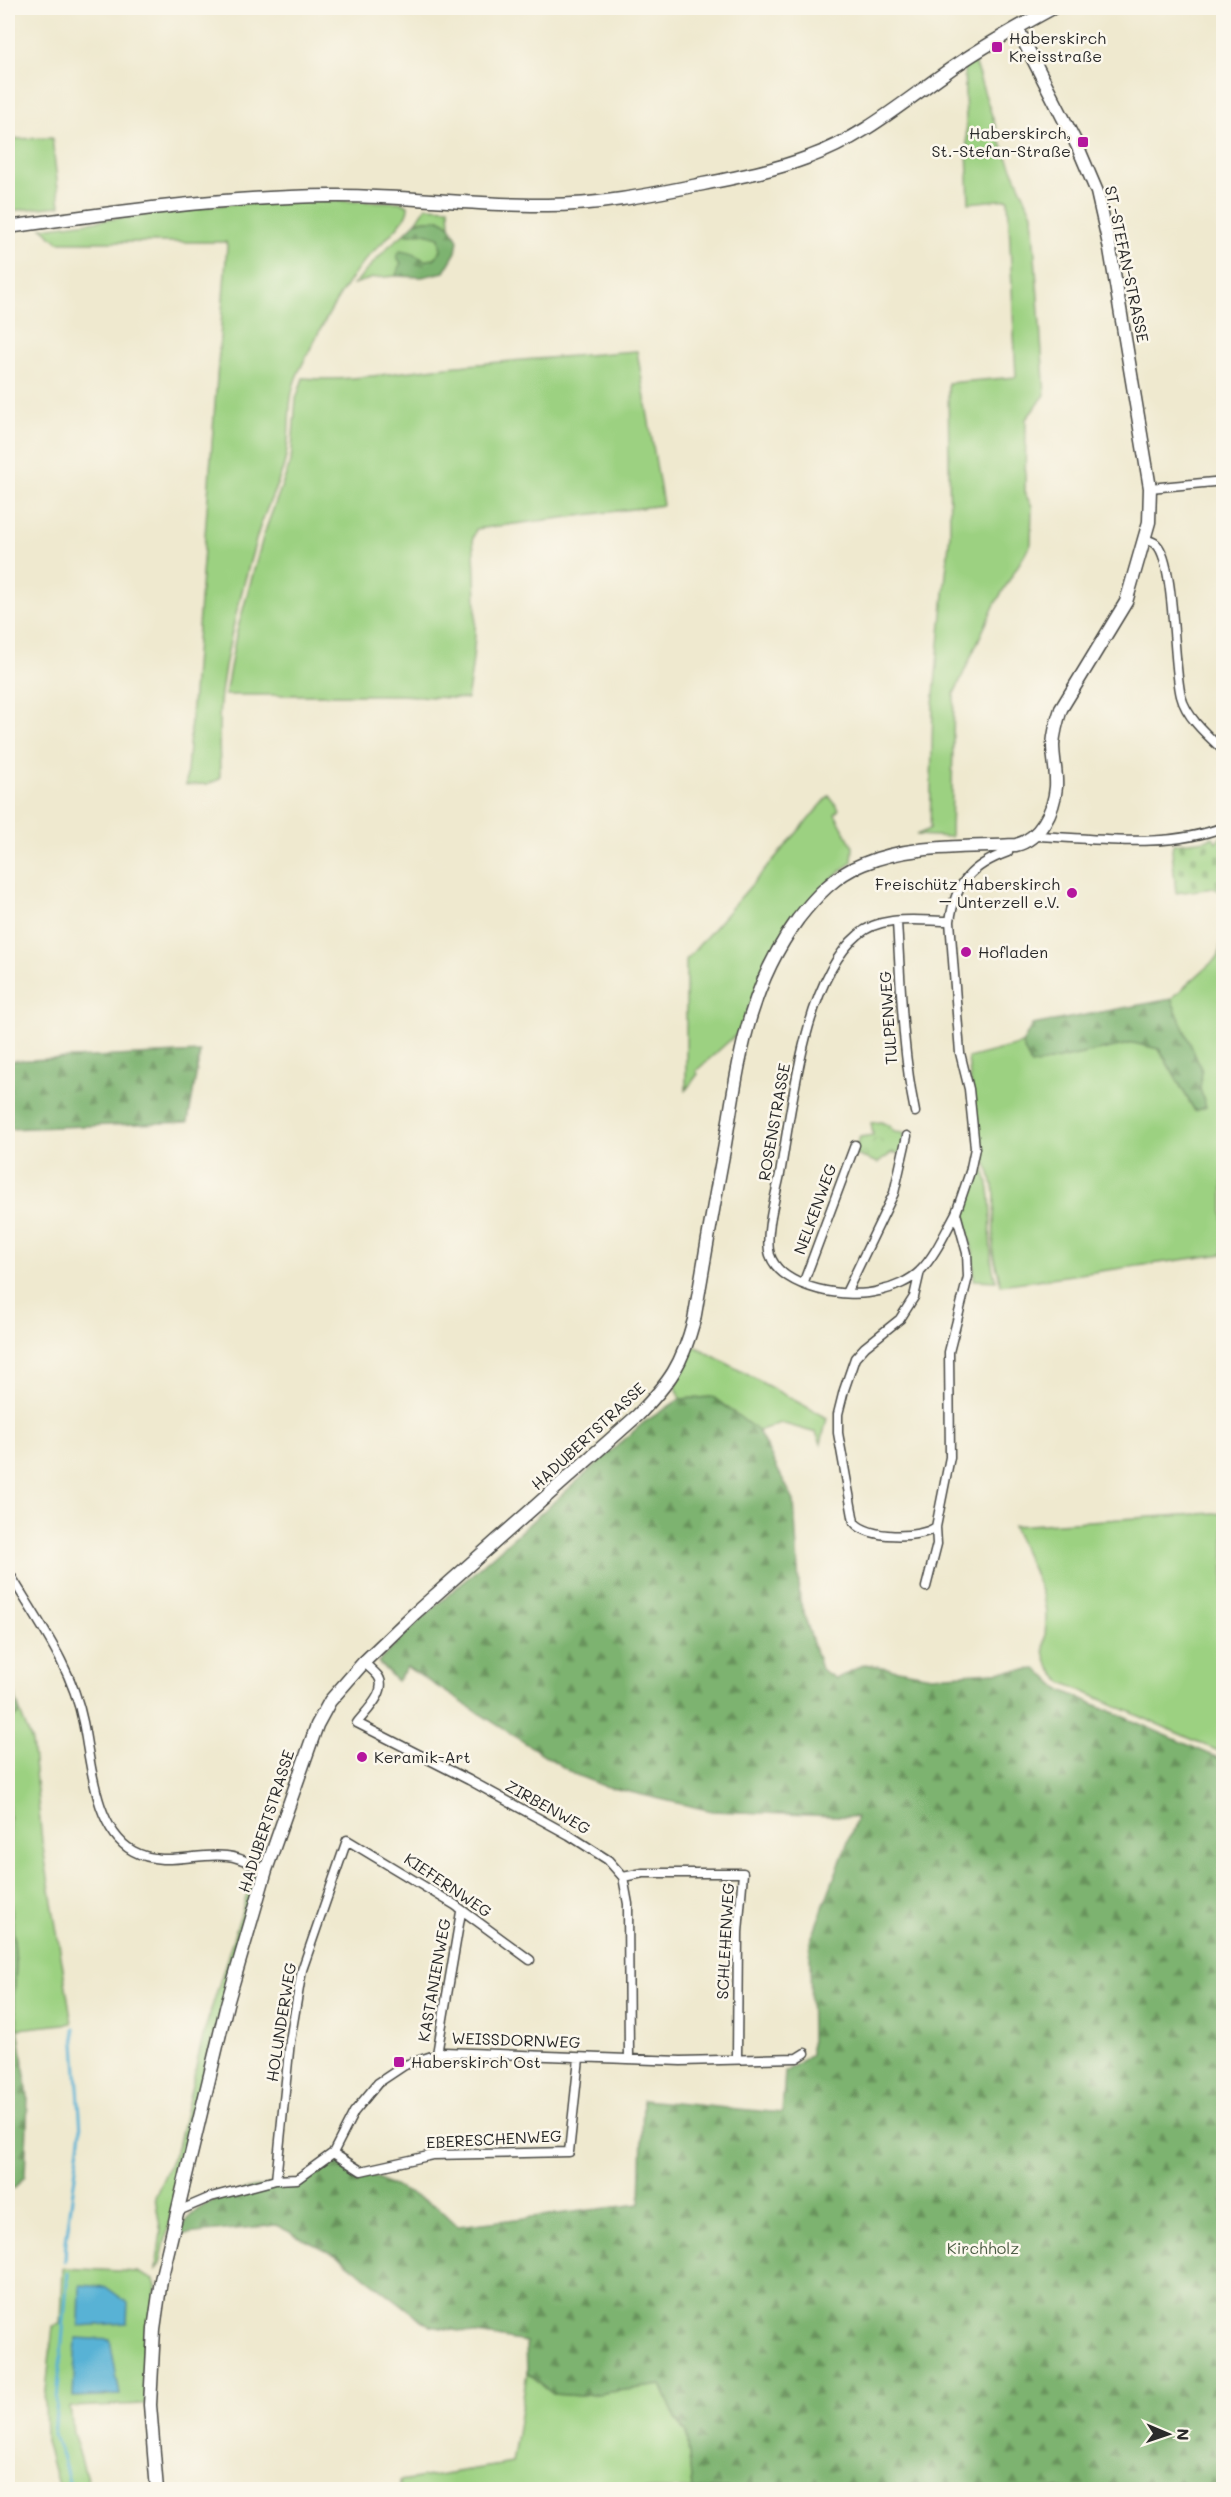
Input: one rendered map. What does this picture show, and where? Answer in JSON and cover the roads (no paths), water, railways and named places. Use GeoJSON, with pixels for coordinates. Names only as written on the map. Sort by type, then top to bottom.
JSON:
{"type":"FeatureCollection","features":[{"type":"Feature","properties":{"kind":"street"},"geometry":{"type":"LineString","coordinates":[[8,227],[272,197],[333,196],[540,206],[577,204],[667,192],[766,171],[840,144],[880,120],[947,71],[1053,8]]}},
{"type":"Feature","properties":{"kind":"street","name":"ST.-STEFAN-STRASSE"},"geometry":{"type":"LineString","coordinates":[[1017,28],[1082,155],[1096,192],[1113,268],[1150,488],[1149,522],[1144,539]]}},
{"type":"Feature","properties":{"kind":"street"},"geometry":{"type":"LineString","coordinates":[[1150,488],[1224,481]]}},
{"type":"Feature","properties":{"kind":"street"},"geometry":{"type":"LineString","coordinates":[[1224,751],[1197,724],[1181,698],[1166,571],[1159,547],[1156,543],[1144,539],[1126,602],[1061,709],[1055,727],[1053,748],[1056,788],[1050,811],[1035,836],[1113,841],[1167,839],[1212,832],[1224,827]]}},
{"type":"Feature","properties":{"kind":"street","name":"HADUBERTSTRASSE"},"geometry":{"type":"LineString","coordinates":[[158,2490],[150,2405],[154,2330],[161,2280],[227,2004],[266,1870],[317,1725],[330,1701],[364,1662],[414,1614],[638,1415],[666,1386],[674,1373],[683,1355],[694,1320],[744,1033],[766,970],[812,900],[831,882],[850,870],[889,855],[933,849],[1009,845],[1022,843],[1035,836]]}},
{"type":"Feature","properties":{"kind":"street","name":"ROSENSTRASSE"},"geometry":{"type":"LineString","coordinates":[[936,1527],[927,1534],[915,1535],[868,1532],[859,1529],[854,1522],[840,1452],[837,1423],[849,1370],[855,1358],[900,1319],[914,1297],[920,1271],[956,1213],[972,1166],[975,1140],[969,1089],[960,1053],[950,921],[952,900],[964,880],[976,868],[1008,852],[1009,845]]}},
{"type":"Feature","properties":{"kind":"street","name":"ROSENSTRASSE"},"geometry":{"type":"LineString","coordinates":[[920,1271],[896,1286],[878,1292],[846,1293],[803,1284],[789,1278],[775,1264],[770,1248],[773,1213],[796,1072],[823,987],[837,961],[850,943],[865,929],[879,922],[950,921]]}},
{"type":"Feature","properties":{"kind":"street","name":"TULPENWEG"},"geometry":{"type":"LineString","coordinates":[[897,922],[904,1045],[907,1075],[915,1112]]}},
{"type":"Feature","properties":{"kind":"street"},"geometry":{"type":"LineString","coordinates":[[846,1293],[894,1193],[902,1166],[906,1136]]}},
{"type":"Feature","properties":{"kind":"street","name":"NELKENWEG"},"geometry":{"type":"LineString","coordinates":[[803,1284],[855,1145]]}},
{"type":"Feature","properties":{"kind":"street"},"geometry":{"type":"LineString","coordinates":[[926,1587],[937,1544],[936,1527],[950,1457],[950,1352],[968,1277],[967,1253],[956,1213]]}},
{"type":"Feature","properties":{"kind":"street"},"geometry":{"type":"LineString","coordinates":[[8,1571],[57,1652],[69,1678],[83,1720],[101,1806],[116,1836],[132,1851],[158,1859],[228,1856],[266,1870]]}},
{"type":"Feature","properties":{"kind":"street","name":"ZIRBENWEG"},"geometry":{"type":"LineString","coordinates":[[364,1662],[379,1678],[382,1685],[378,1695],[357,1723],[469,1780],[569,1835],[608,1860],[623,1877]]}},
{"type":"Feature","properties":{"kind":"street","name":"KIEFERNWEG"},"geometry":{"type":"LineString","coordinates":[[347,1840],[455,1905],[461,1912],[530,1960]]}},
{"type":"Feature","properties":{"kind":"street","name":"HOLUNDERWEG"},"geometry":{"type":"LineString","coordinates":[[276,2180],[290,2041],[302,1970],[347,1840]]}},
{"type":"Feature","properties":{"kind":"street","name":"SCHLEHENWEG"},"geometry":{"type":"LineString","coordinates":[[623,1877],[644,1873],[711,1871],[743,1873],[738,1932],[737,2058]]}},
{"type":"Feature","properties":{"kind":"street"},"geometry":{"type":"LineString","coordinates":[[623,1877],[628,1904],[628,2059]]}},
{"type":"Feature","properties":{"kind":"street","name":"KASTANIENWEG"},"geometry":{"type":"LineString","coordinates":[[437,2054],[461,1912]]}},
{"type":"Feature","properties":{"kind":"street","name":"WEISSDORNWEG"},"geometry":{"type":"LineString","coordinates":[[176,2212],[211,2197],[276,2180],[297,2179],[333,2153],[354,2112],[378,2083],[405,2065],[444,2052],[681,2061],[797,2058],[805,2053]]}},
{"type":"Feature","properties":{"kind":"street","name":"EBERESCHENWEG"},"geometry":{"type":"LineString","coordinates":[[333,2153],[361,2171],[433,2155],[569,2152],[579,2058]]}},
{"type":"Feature","properties":{"kind":"water"},"geometry":{"type":"Polygon","coordinates":[[[80,2285],[106,2287],[128,2303],[127,2323],[79,2326],[80,2285]]]}},
{"type":"Feature","properties":{"kind":"water"},"geometry":{"type":"Polygon","coordinates":[[[76,2338],[110,2340],[120,2395],[73,2397],[76,2338]]]}},
{"type":"Feature","properties":{"kind":"waterway"},"geometry":{"type":"LineString","coordinates":[[65,2261],[81,2131],[74,2029]]}},
{"type":"Feature","properties":{"kind":"waterway"},"geometry":{"type":"LineString","coordinates":[[68,2273],[54,2436],[62,2455],[71,2490]]}},
{"type":"Feature","properties":{"kind":"place","name":"Haberskirch Kreisstraße"},"geometry":{"type":"Point","coordinates":[997,47]}},
{"type":"Feature","properties":{"kind":"place","name":"Haberskirch, St.-Stefan-Straße"},"geometry":{"type":"Point","coordinates":[1083,142]}},
{"type":"Feature","properties":{"kind":"place","name":"Freischütz Haberskirch – Unterzell e.V."},"geometry":{"type":"Point","coordinates":[1072,893]}},
{"type":"Feature","properties":{"kind":"place","name":"Hofladen"},"geometry":{"type":"Point","coordinates":[966,952]}},
{"type":"Feature","properties":{"kind":"place","name":"Keramik-Art"},"geometry":{"type":"Point","coordinates":[362,1757]}},
{"type":"Feature","properties":{"kind":"place","name":"Haberskirch Ost"},"geometry":{"type":"Point","coordinates":[399,2062]}},
{"type":"Feature","properties":{"kind":"park label","name":"Kirchholz"},"geometry":{"type":"Point","coordinates":[983,2248]}}]}
